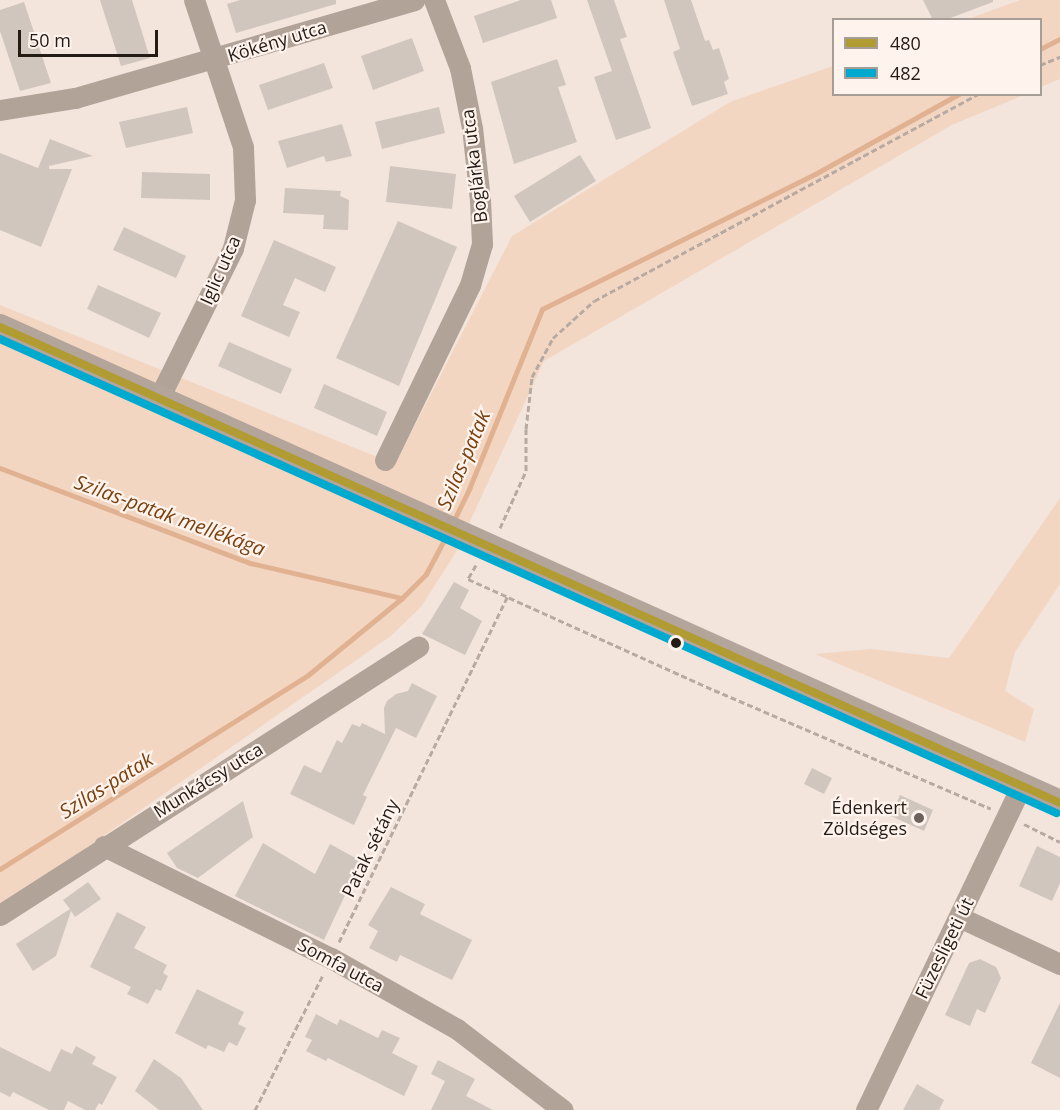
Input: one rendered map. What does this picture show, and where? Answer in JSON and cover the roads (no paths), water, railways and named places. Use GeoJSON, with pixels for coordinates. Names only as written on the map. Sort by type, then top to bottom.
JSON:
{"type":"FeatureCollection","features":[{"type":"Feature","properties":{"kind":"main road"},"geometry":{"type":"LineString","coordinates":[[0,327],[160,396],[423,515],[484,539],[1060,803]]}},
{"type":"Feature","properties":{"kind":"street","name":"Iglic utca"},"geometry":{"type":"LineString","coordinates":[[160,396],[233,248],[245,200],[243,147],[194,0]]}},
{"type":"Feature","properties":{"kind":"street","name":"Kökény utca"},"geometry":{"type":"LineString","coordinates":[[0,110],[75,98],[213,60],[414,0]]}},
{"type":"Feature","properties":{"kind":"street","name":"Boglárka utca"},"geometry":{"type":"LineString","coordinates":[[385,460],[470,285],[482,243],[472,128],[460,68],[434,0]]}},
{"type":"Feature","properties":{"kind":"street","name":"Munkácsy utca"},"geometry":{"type":"LineString","coordinates":[[0,915],[104,846],[417,647]]}},
{"type":"Feature","properties":{"kind":"street","name":"Füzesligeti út"},"geometry":{"type":"LineString","coordinates":[[866,1110],[1022,785]]}},
{"type":"Feature","properties":{"kind":"street","name":"Somfa utca"},"geometry":{"type":"LineString","coordinates":[[104,846],[331,958],[457,1029],[563,1110]]}},
{"type":"Feature","properties":{"kind":"street"},"geometry":{"type":"LineString","coordinates":[[958,917],[1060,964]]}},
{"type":"Feature","properties":{"kind":"waterway","name":"Szilas-patak"},"geometry":{"type":"LineString","coordinates":[[1042,48],[1060,39]]}},
{"type":"Feature","properties":{"kind":"waterway","name":"Szilas-patak"},"geometry":{"type":"LineString","coordinates":[[453,522],[469,489],[542,309],[815,174],[955,96]]}},
{"type":"Feature","properties":{"kind":"waterway","name":"Szilas-patak mellékága"},"geometry":{"type":"LineString","coordinates":[[0,468],[250,563],[402,598]]}},
{"type":"Feature","properties":{"kind":"waterway","name":"Szilas-patak"},"geometry":{"type":"LineString","coordinates":[[0,869],[308,675],[402,598],[426,574],[446,536]]}},
{"type":"Feature","properties":{"kind":"place","name":"Édenkert Zöldséges"},"geometry":{"type":"Point","coordinates":[919,818]}}]}
